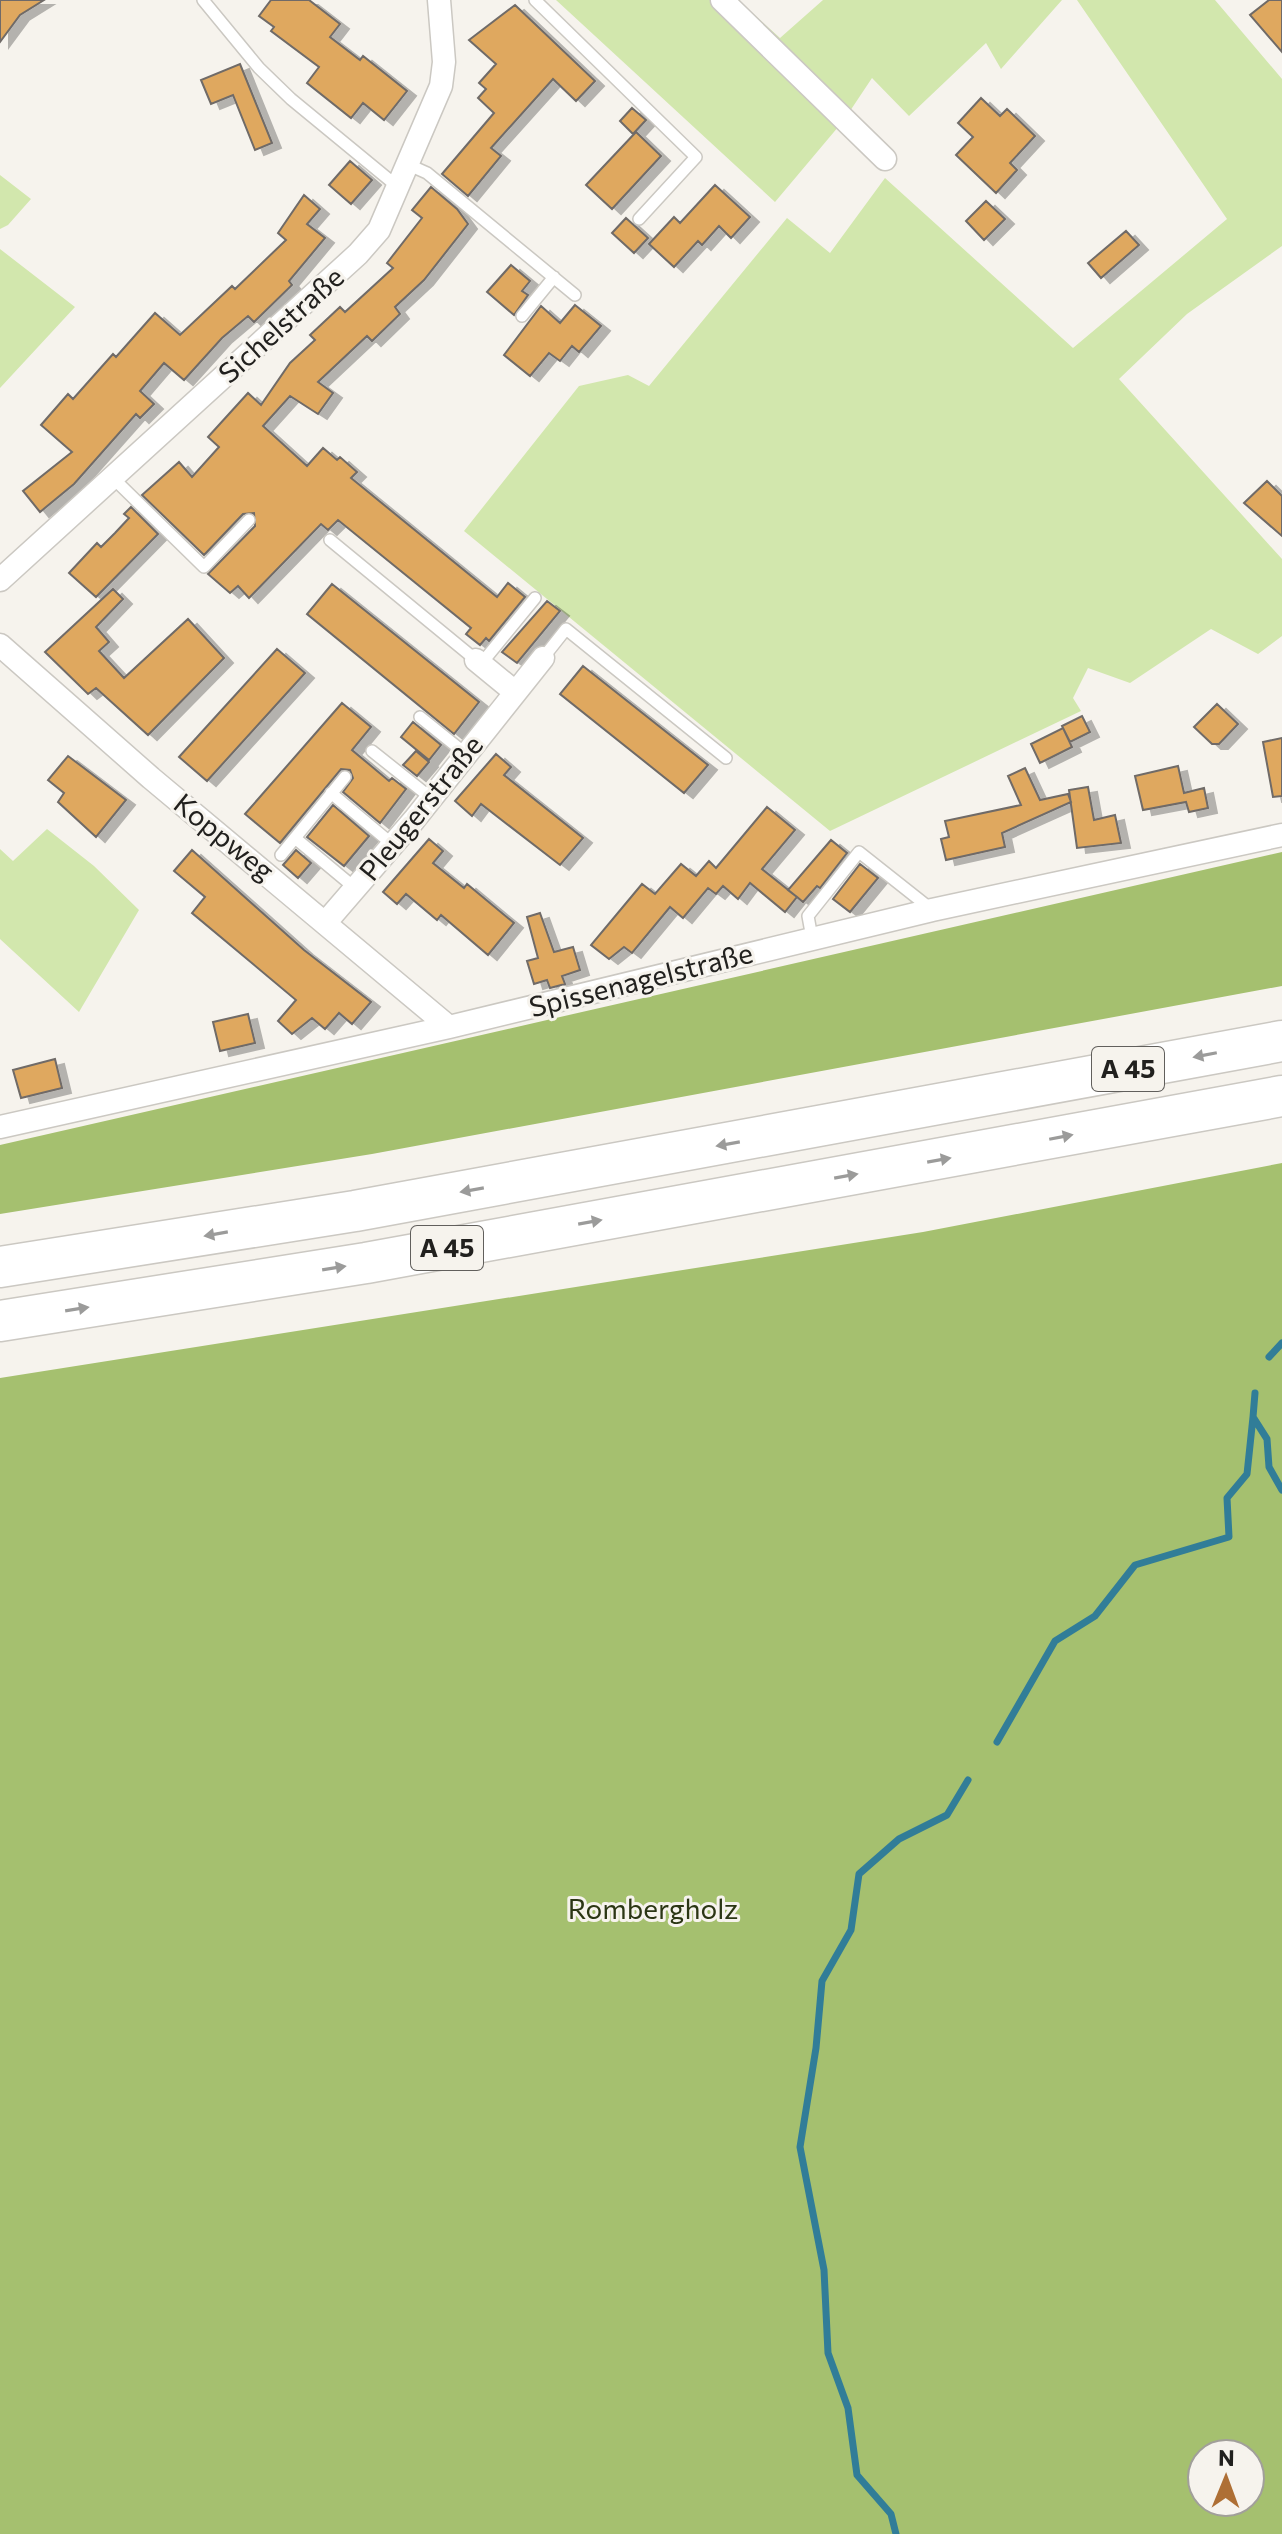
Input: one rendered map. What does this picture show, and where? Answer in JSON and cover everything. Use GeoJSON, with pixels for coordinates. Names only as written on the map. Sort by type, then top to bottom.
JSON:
{"type":"FeatureCollection","features":[{"type":"Feature","properties":{"kind":"highway","name":"A 45"},"geometry":{"type":"LineString","coordinates":[[0,1267],[355,1211],[1282,1041]]}},
{"type":"Feature","properties":{"kind":"highway","name":"A 45"},"geometry":{"type":"LineString","coordinates":[[0,1321],[366,1263],[1282,1096]]}},
{"type":"Feature","properties":{"kind":"street","name":"Sichelstraße"},"geometry":{"type":"LineString","coordinates":[[0,580],[358,254],[379,230],[441,86],[444,62],[439,0]]}},
{"type":"Feature","properties":{"kind":"street"},"geometry":{"type":"LineString","coordinates":[[722,0],[885,159]]}},
{"type":"Feature","properties":{"kind":"street","name":"Koppweg"},"geometry":{"type":"LineString","coordinates":[[0,645],[151,778],[449,1027]]}},
{"type":"Feature","properties":{"kind":"street","name":"Pleugerstraße"},"geometry":{"type":"LineString","coordinates":[[326,922],[543,658]]}},
{"type":"Feature","properties":{"kind":"street"},"geometry":{"type":"LineString","coordinates":[[478,662],[515,692]]}},
{"type":"Feature","properties":{"kind":"street","name":"Spissenagelstraße"},"geometry":{"type":"LineString","coordinates":[[0,1127],[449,1027],[932,910],[1282,835]]}},
{"type":"Feature","properties":{"kind":"lane"},"geometry":{"type":"LineString","coordinates":[[203,0],[259,68],[291,99],[399,188]]}},
{"type":"Feature","properties":{"kind":"lane"},"geometry":{"type":"LineString","coordinates":[[535,0],[696,157],[639,219]]}},
{"type":"Feature","properties":{"kind":"lane"},"geometry":{"type":"LineString","coordinates":[[409,165],[427,173],[575,295]]}},
{"type":"Feature","properties":{"kind":"lane"},"geometry":{"type":"LineString","coordinates":[[522,316],[554,277]]}},
{"type":"Feature","properties":{"kind":"lane"},"geometry":{"type":"LineString","coordinates":[[113,478],[204,567],[249,520]]}},
{"type":"Feature","properties":{"kind":"lane"},"geometry":{"type":"LineString","coordinates":[[330,540],[478,662],[535,598]]}},
{"type":"Feature","properties":{"kind":"lane","name":"Pleugerstraße"},"geometry":{"type":"LineString","coordinates":[[543,658],[566,629],[726,758]]}},
{"type":"Feature","properties":{"kind":"lane"},"geometry":{"type":"LineString","coordinates":[[420,717],[466,754]]}},
{"type":"Feature","properties":{"kind":"lane"},"geometry":{"type":"LineString","coordinates":[[372,751],[431,798]]}},
{"type":"Feature","properties":{"kind":"lane"},"geometry":{"type":"LineString","coordinates":[[281,855],[345,777]]}},
{"type":"Feature","properties":{"kind":"lane"},"geometry":{"type":"LineString","coordinates":[[331,793],[392,844]]}},
{"type":"Feature","properties":{"kind":"lane"},"geometry":{"type":"LineString","coordinates":[[295,838],[355,888]]}},
{"type":"Feature","properties":{"kind":"lane"},"geometry":{"type":"LineString","coordinates":[[812,938],[808,916],[859,852],[932,910]]}},
{"type":"Feature","properties":{"kind":"green space"},"geometry":{"type":"Polygon","coordinates":[[[556,0],[738,0],[780,38],[823,0],[1062,0],[1001,69],[986,43],[909,116],[872,78],[844,120],[775,202],[556,0]]]}},
{"type":"Feature","properties":{"kind":"green space"},"geometry":{"type":"Polygon","coordinates":[[[1077,0],[1215,0],[1282,79],[1282,246],[1187,314],[1119,379],[1282,559],[1282,636],[1258,654],[1211,629],[1130,683],[1088,668],[1073,698],[1081,711],[830,831],[464,531],[579,386],[628,375],[649,386],[787,218],[830,253],[885,178],[1073,348],[1227,219],[1077,0]]]}},
{"type":"Feature","properties":{"kind":"green space"},"geometry":{"type":"Polygon","coordinates":[[[0,175],[31,199],[8,225],[0,229],[0,175]]]}},
{"type":"Feature","properties":{"kind":"green space"},"geometry":{"type":"Polygon","coordinates":[[[0,249],[75,307],[0,388],[0,249]]]}},
{"type":"Feature","properties":{"kind":"green space"},"geometry":{"type":"Polygon","coordinates":[[[47,829],[94,866],[139,910],[79,1012],[0,939],[0,849],[13,861],[47,829]]]}},
{"type":"Feature","properties":{"kind":"green space"},"geometry":{"type":"Polygon","coordinates":[[[1282,852],[1282,986],[372,1154],[0,1214],[0,1145],[1282,852]]]}},
{"type":"Feature","properties":{"kind":"green space","name":"Rombergholz"},"geometry":{"type":"Polygon","coordinates":[[[1282,1163],[1282,2534],[0,2534],[0,1378],[923,1232],[1282,1163]]]}},
{"type":"Feature","properties":{"kind":"building"},"geometry":{"type":"Polygon","coordinates":[[[0,0],[44,0],[20,15],[0,42],[0,0]]]}},
{"type":"Feature","properties":{"kind":"building"},"geometry":{"type":"Polygon","coordinates":[[[271,0],[309,0],[340,24],[330,37],[360,60],[363,56],[407,91],[384,120],[363,103],[351,118],[307,83],[319,67],[271,31],[274,27],[259,16],[271,0]]]}},
{"type":"Feature","properties":{"kind":"building"},"geometry":{"type":"Polygon","coordinates":[[[1269,0],[1282,0],[1282,52],[1250,15],[1269,0]]]}},
{"type":"Feature","properties":{"kind":"building"},"geometry":{"type":"Polygon","coordinates":[[[515,5],[595,81],[576,101],[553,79],[491,148],[501,156],[468,196],[442,174],[494,113],[478,98],[486,89],[479,83],[496,64],[469,40],[515,5]]]}},
{"type":"Feature","properties":{"kind":"building"},"geometry":{"type":"Polygon","coordinates":[[[240,64],[272,143],[255,150],[233,95],[211,104],[201,80],[240,64]]]}},
{"type":"Feature","properties":{"kind":"building"},"geometry":{"type":"Polygon","coordinates":[[[981,98],[1000,116],[1007,109],[1035,136],[1010,163],[1017,170],[996,193],[956,155],[973,137],[958,123],[981,98]]]}},
{"type":"Feature","properties":{"kind":"building"},"geometry":{"type":"Polygon","coordinates":[[[632,108],[646,120],[633,134],[620,121],[632,108]]]}},
{"type":"Feature","properties":{"kind":"building"},"geometry":{"type":"Polygon","coordinates":[[[636,132],[661,156],[612,209],[586,185],[636,132]]]}},
{"type":"Feature","properties":{"kind":"building"},"geometry":{"type":"Polygon","coordinates":[[[350,161],[372,180],[351,204],[329,185],[350,161]]]}},
{"type":"Feature","properties":{"kind":"building"},"geometry":{"type":"Polygon","coordinates":[[[715,185],[750,217],[731,238],[719,226],[702,245],[698,241],[674,267],[649,244],[674,217],[680,223],[715,185]]]}},
{"type":"Feature","properties":{"kind":"building"},"geometry":{"type":"Polygon","coordinates":[[[431,187],[457,209],[468,224],[424,280],[395,307],[400,314],[372,341],[367,336],[318,382],[333,393],[318,414],[290,396],[263,426],[307,466],[323,448],[337,460],[340,457],[357,472],[351,478],[497,597],[508,583],[525,597],[489,641],[486,638],[480,645],[466,634],[471,628],[338,520],[328,530],[321,524],[249,598],[238,586],[230,593],[208,574],[255,526],[254,513],[243,514],[204,555],[142,495],[179,462],[192,477],[219,447],[208,437],[248,393],[261,405],[290,363],[315,340],[310,335],[340,307],[345,312],[393,268],[387,263],[422,218],[412,210],[431,187]]]}},
{"type":"Feature","properties":{"kind":"building"},"geometry":{"type":"Polygon","coordinates":[[[304,195],[320,209],[307,224],[325,238],[289,281],[292,285],[254,322],[248,316],[222,338],[184,380],[164,363],[140,391],[154,404],[140,418],[136,414],[74,484],[40,512],[23,491],[72,452],[41,425],[68,394],[73,399],[113,354],[116,357],[155,313],[180,335],[232,286],[235,289],[286,240],[278,233],[304,195]]]}},
{"type":"Feature","properties":{"kind":"building"},"geometry":{"type":"Polygon","coordinates":[[[986,201],[1005,219],[984,240],[966,221],[986,201]]]}},
{"type":"Feature","properties":{"kind":"building"},"geometry":{"type":"Polygon","coordinates":[[[626,218],[648,238],[634,253],[612,233],[626,218]]]}},
{"type":"Feature","properties":{"kind":"building"},"geometry":{"type":"Polygon","coordinates":[[[1126,231],[1139,245],[1101,278],[1088,263],[1126,231]]]}},
{"type":"Feature","properties":{"kind":"building"},"geometry":{"type":"Polygon","coordinates":[[[511,265],[530,281],[522,291],[528,295],[514,315],[487,292],[511,265]]]}},
{"type":"Feature","properties":{"kind":"building"},"geometry":{"type":"Polygon","coordinates":[[[575,305],[601,326],[579,352],[572,346],[560,361],[549,353],[530,376],[504,355],[541,306],[560,323],[575,305]]]}},
{"type":"Feature","properties":{"kind":"building"},"geometry":{"type":"Polygon","coordinates":[[[1267,481],[1282,496],[1282,536],[1244,503],[1267,481]]]}},
{"type":"Feature","properties":{"kind":"building"},"geometry":{"type":"Polygon","coordinates":[[[131,507],[158,534],[96,597],[69,573],[97,543],[101,547],[115,533],[129,518],[124,514],[131,507]]]}},
{"type":"Feature","properties":{"kind":"building"},"geometry":{"type":"Polygon","coordinates":[[[332,584],[479,702],[454,734],[307,614],[332,584]]]}},
{"type":"Feature","properties":{"kind":"building"},"geometry":{"type":"Polygon","coordinates":[[[113,589],[123,599],[96,627],[109,642],[99,651],[124,678],[188,619],[224,658],[148,735],[96,688],[88,694],[45,652],[113,589]]]}},
{"type":"Feature","properties":{"kind":"building"},"geometry":{"type":"Polygon","coordinates":[[[547,601],[560,611],[517,663],[502,652],[547,601]]]}},
{"type":"Feature","properties":{"kind":"building"},"geometry":{"type":"Polygon","coordinates":[[[277,649],[305,673],[207,781],[179,757],[277,649]]]}},
{"type":"Feature","properties":{"kind":"building"},"geometry":{"type":"Polygon","coordinates":[[[583,666],[708,765],[684,793],[560,694],[583,666]]]}},
{"type":"Feature","properties":{"kind":"building"},"geometry":{"type":"Polygon","coordinates":[[[342,703],[371,727],[352,750],[389,781],[392,778],[406,789],[380,823],[343,792],[353,778],[350,770],[341,769],[280,843],[245,814],[342,703]]]}},
{"type":"Feature","properties":{"kind":"building"},"geometry":{"type":"Polygon","coordinates":[[[1217,704],[1238,724],[1219,744],[1212,744],[1194,727],[1217,704]]]}},
{"type":"Feature","properties":{"kind":"building"},"geometry":{"type":"Polygon","coordinates":[[[1082,716],[1090,732],[1070,742],[1062,726],[1082,716]]]}},
{"type":"Feature","properties":{"kind":"building"},"geometry":{"type":"Polygon","coordinates":[[[413,722],[441,745],[429,760],[401,737],[413,722]]]}},
{"type":"Feature","properties":{"kind":"building"},"geometry":{"type":"Polygon","coordinates":[[[1063,728],[1072,747],[1040,763],[1031,744],[1063,728]]]}},
{"type":"Feature","properties":{"kind":"building"},"geometry":{"type":"Polygon","coordinates":[[[1282,738],[1282,796],[1273,797],[1263,742],[1282,738]]]}},
{"type":"Feature","properties":{"kind":"building"},"geometry":{"type":"Polygon","coordinates":[[[416,751],[429,762],[417,776],[403,765],[416,751]]]}},
{"type":"Feature","properties":{"kind":"building"},"geometry":{"type":"Polygon","coordinates":[[[496,754],[511,767],[504,775],[583,838],[560,865],[481,804],[472,816],[455,801],[496,754]]]}},
{"type":"Feature","properties":{"kind":"building"},"geometry":{"type":"Polygon","coordinates":[[[68,756],[126,800],[96,837],[58,802],[64,793],[48,780],[68,756]]]}},
{"type":"Feature","properties":{"kind":"building"},"geometry":{"type":"Polygon","coordinates":[[[1178,766],[1184,793],[1204,788],[1208,808],[1189,812],[1186,802],[1143,810],[1135,776],[1178,766]]]}},
{"type":"Feature","properties":{"kind":"building"},"geometry":{"type":"Polygon","coordinates":[[[1025,768],[1040,800],[1068,794],[1071,802],[1002,833],[1005,847],[946,860],[941,839],[949,837],[945,821],[1021,805],[1008,776],[1025,768]]]}},
{"type":"Feature","properties":{"kind":"building"},"geometry":{"type":"Polygon","coordinates":[[[1088,787],[1094,820],[1115,815],[1121,843],[1077,848],[1069,790],[1088,787]]]}},
{"type":"Feature","properties":{"kind":"building"},"geometry":{"type":"Polygon","coordinates":[[[333,805],[369,836],[344,866],[307,837],[333,805]]]}},
{"type":"Feature","properties":{"kind":"building"},"geometry":{"type":"Polygon","coordinates":[[[767,807],[795,830],[762,869],[788,890],[831,840],[847,853],[820,888],[817,886],[803,902],[797,897],[785,912],[750,883],[738,899],[723,886],[716,894],[708,888],[683,918],[670,907],[632,953],[624,947],[609,959],[591,945],[642,884],[655,894],[681,864],[696,876],[709,861],[716,868],[767,807]]]}},
{"type":"Feature","properties":{"kind":"building"},"geometry":{"type":"Polygon","coordinates":[[[429,839],[443,851],[433,863],[464,888],[467,884],[514,923],[488,955],[441,915],[437,920],[406,894],[397,904],[383,892],[429,839]]]}},
{"type":"Feature","properties":{"kind":"building"},"geometry":{"type":"Polygon","coordinates":[[[192,850],[304,950],[371,1002],[352,1024],[339,1013],[325,1029],[312,1018],[292,1034],[278,1021],[296,1000],[192,913],[205,897],[174,871],[192,850]]]}},
{"type":"Feature","properties":{"kind":"building"},"geometry":{"type":"Polygon","coordinates":[[[296,850],[311,863],[298,878],[283,865],[296,850]]]}},
{"type":"Feature","properties":{"kind":"building"},"geometry":{"type":"Polygon","coordinates":[[[860,864],[878,878],[850,912],[833,899],[860,864]]]}},
{"type":"Feature","properties":{"kind":"building"},"geometry":{"type":"Polygon","coordinates":[[[540,913],[554,952],[573,947],[580,970],[562,976],[565,984],[550,988],[547,980],[534,984],[527,961],[538,958],[527,917],[540,913]]]}},
{"type":"Feature","properties":{"kind":"building"},"geometry":{"type":"Polygon","coordinates":[[[248,1014],[255,1043],[220,1051],[213,1022],[248,1014]]]}},
{"type":"Feature","properties":{"kind":"building"},"geometry":{"type":"Polygon","coordinates":[[[55,1059],[62,1088],[21,1098],[13,1070],[55,1059]]]}},
{"type":"Feature","properties":{"kind":"waterway"},"geometry":{"type":"LineString","coordinates":[[1269,1357],[1282,1343]]}},
{"type":"Feature","properties":{"kind":"waterway"},"geometry":{"type":"LineString","coordinates":[[1255,1393],[1253,1417],[1267,1439],[1269,1467],[1282,1490]]}},
{"type":"Feature","properties":{"kind":"waterway"},"geometry":{"type":"LineString","coordinates":[[997,1742],[1055,1641],[1095,1616],[1135,1565],[1229,1537],[1227,1498],[1247,1474],[1253,1417]]}},
{"type":"Feature","properties":{"kind":"waterway"},"geometry":{"type":"LineString","coordinates":[[896,2534],[891,2514],[857,2475],[848,2408],[828,2353],[824,2270],[800,2147],[816,2048],[822,1981],[851,1930],[859,1874],[899,1839],[947,1815],[968,1780]]}}]}
